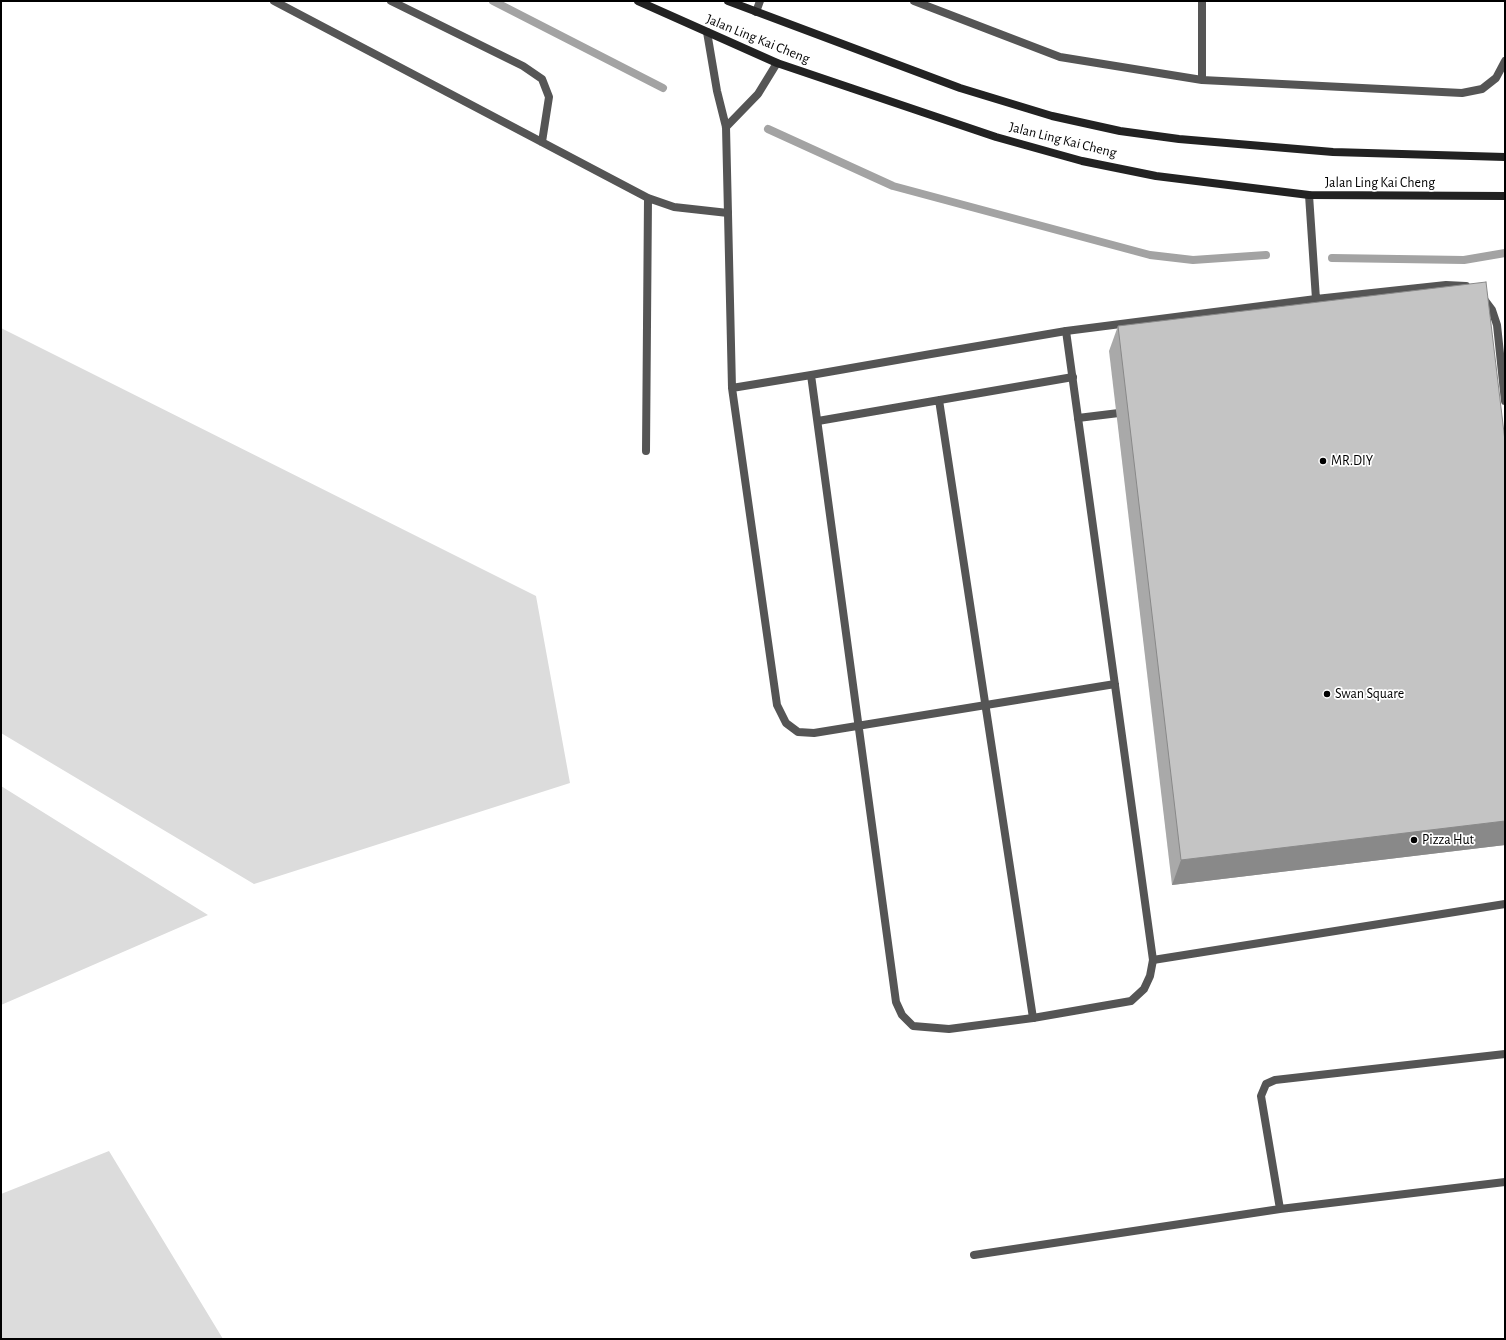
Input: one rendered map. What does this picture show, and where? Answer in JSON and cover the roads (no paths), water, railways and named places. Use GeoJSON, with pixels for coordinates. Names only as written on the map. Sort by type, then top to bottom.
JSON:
{"type":"FeatureCollection","features":[{"type":"Feature","properties":{"kind":"street"},"geometry":{"type":"LineString","coordinates":[[274,1],[648,198],[674,207],[728,214]]}},
{"type":"Feature","properties":{"kind":"street"},"geometry":{"type":"LineString","coordinates":[[390,1],[523,66],[542,79],[549,97],[542,142]]}},
{"type":"Feature","properties":{"kind":"street","name":"Jalan Ling Kai Cheng"},"geometry":{"type":"LineString","coordinates":[[638,1],[777,63],[996,137],[1082,161],[1156,176],[1309,195],[1505,196]]}},
{"type":"Feature","properties":{"kind":"street","name":"Jalan Ling Kai Cheng"},"geometry":{"type":"LineString","coordinates":[[728,1],[960,88],[1052,116],[1120,131],[1179,139],[1333,152],[1505,157]]}},
{"type":"Feature","properties":{"kind":"street"},"geometry":{"type":"LineString","coordinates":[[756,12],[760,1]]}},
{"type":"Feature","properties":{"kind":"street"},"geometry":{"type":"LineString","coordinates":[[914,1],[1060,56],[1202,80],[1462,93],[1482,89],[1496,78],[1505,61]]}},
{"type":"Feature","properties":{"kind":"street"},"geometry":{"type":"LineString","coordinates":[[1202,1],[1202,80]]}},
{"type":"Feature","properties":{"kind":"street"},"geometry":{"type":"LineString","coordinates":[[706,32],[717,91],[726,128],[732,388],[777,705],[786,723],[798,732],[814,733],[1115,684]]}},
{"type":"Feature","properties":{"kind":"street"},"geometry":{"type":"LineString","coordinates":[[726,128],[758,94],[777,63]]}},
{"type":"Feature","properties":{"kind":"street"},"geometry":{"type":"LineString","coordinates":[[1309,195],[1316,299]]}},
{"type":"Feature","properties":{"kind":"street"},"geometry":{"type":"LineString","coordinates":[[646,450],[648,198]]}},
{"type":"Feature","properties":{"kind":"street"},"geometry":{"type":"LineString","coordinates":[[732,388],[1066,331],[1316,299],[1446,285],[1467,286],[1481,295],[1492,310],[1497,325],[1498,372],[1505,401]]}},
{"type":"Feature","properties":{"kind":"street"},"geometry":{"type":"LineString","coordinates":[[811,375],[896,1002],[902,1015],[913,1026],[948,1029],[1033,1018],[1131,1000],[1144,989],[1150,976],[1153,960],[1066,331]]}},
{"type":"Feature","properties":{"kind":"street"},"geometry":{"type":"LineString","coordinates":[[818,421],[1073,377]]}},
{"type":"Feature","properties":{"kind":"street"},"geometry":{"type":"LineString","coordinates":[[938,400],[1033,1018]]}},
{"type":"Feature","properties":{"kind":"street"},"geometry":{"type":"LineString","coordinates":[[1078,418],[1133,412]]}},
{"type":"Feature","properties":{"kind":"street"},"geometry":{"type":"LineString","coordinates":[[1153,960],[1505,904]]}},
{"type":"Feature","properties":{"kind":"street"},"geometry":{"type":"LineString","coordinates":[[1280,1209],[1261,1096],[1266,1084],[1275,1080],[1505,1054]]}},
{"type":"Feature","properties":{"kind":"street"},"geometry":{"type":"LineString","coordinates":[[974,1255],[1280,1209],[1505,1182]]}},
{"type":"Feature","properties":{"kind":"waterway"},"geometry":{"type":"LineString","coordinates":[[493,1],[663,88]]}},
{"type":"Feature","properties":{"kind":"waterway"},"geometry":{"type":"LineString","coordinates":[[768,129],[893,186],[1150,255],[1193,260],[1266,255]]}},
{"type":"Feature","properties":{"kind":"waterway"},"geometry":{"type":"LineString","coordinates":[[1332,258],[1464,260],[1505,253]]}},
{"type":"Feature","properties":{"kind":"place","name":"MR.DIY"},"geometry":{"type":"Point","coordinates":[1323,461]}},
{"type":"Feature","properties":{"kind":"place","name":"Swan Square"},"geometry":{"type":"Point","coordinates":[1327,694]}},
{"type":"Feature","properties":{"kind":"place","name":"Pizza Hut"},"geometry":{"type":"Point","coordinates":[1414,840]}}]}
